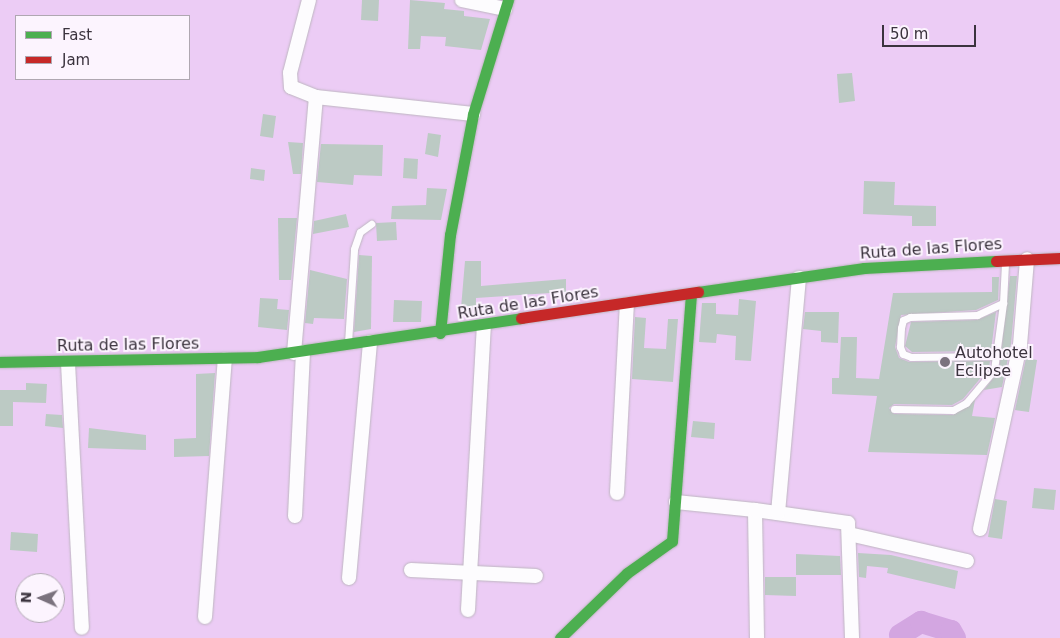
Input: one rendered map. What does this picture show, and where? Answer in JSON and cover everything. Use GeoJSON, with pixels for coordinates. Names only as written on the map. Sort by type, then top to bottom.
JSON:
{"type":"FeatureCollection","features":[{"type":"Feature","properties":{"kind":"main road"},"geometry":{"type":"LineString","coordinates":[[440,333],[450,235],[473,114],[507,4]]}},
{"type":"Feature","properties":{"kind":"main road","name":"Ruta de las Flores"},"geometry":{"type":"LineString","coordinates":[[0,362],[68,363],[225,360],[348,346],[799,278],[900,265],[1060,258]]}},
{"type":"Feature","properties":{"kind":"main road"},"geometry":{"type":"LineString","coordinates":[[560,638],[627,574],[672,541],[691,294]]}},
{"type":"Feature","properties":{"kind":"street"},"geometry":{"type":"LineString","coordinates":[[309,0],[290,73],[291,87],[316,97],[473,114]]}},
{"type":"Feature","properties":{"kind":"street"},"geometry":{"type":"LineString","coordinates":[[462,0],[507,4]]}},
{"type":"Feature","properties":{"kind":"street"},"geometry":{"type":"LineString","coordinates":[[295,516],[298,352],[316,97]]}},
{"type":"Feature","properties":{"kind":"street"},"geometry":{"type":"LineString","coordinates":[[980,529],[1020,345],[1027,259]]}},
{"type":"Feature","properties":{"kind":"street"},"geometry":{"type":"LineString","coordinates":[[778,513],[799,278]]}},
{"type":"Feature","properties":{"kind":"street"},"geometry":{"type":"LineString","coordinates":[[617,494],[627,304]]}},
{"type":"Feature","properties":{"kind":"street"},"geometry":{"type":"LineString","coordinates":[[468,610],[484,326]]}},
{"type":"Feature","properties":{"kind":"street"},"geometry":{"type":"LineString","coordinates":[[349,578],[370,342]]}},
{"type":"Feature","properties":{"kind":"street"},"geometry":{"type":"LineString","coordinates":[[205,618],[225,360]]}},
{"type":"Feature","properties":{"kind":"street"},"geometry":{"type":"LineString","coordinates":[[68,363],[82,628]]}},
{"type":"Feature","properties":{"kind":"street"},"geometry":{"type":"LineString","coordinates":[[676,502],[755,510],[848,523],[852,638]]}},
{"type":"Feature","properties":{"kind":"street"},"geometry":{"type":"LineString","coordinates":[[755,510],[757,638]]}},
{"type":"Feature","properties":{"kind":"street"},"geometry":{"type":"LineString","coordinates":[[848,534],[967,561]]}},
{"type":"Feature","properties":{"kind":"street"},"geometry":{"type":"LineString","coordinates":[[411,570],[536,576]]}},
{"type":"Feature","properties":{"kind":"lane"},"geometry":{"type":"LineString","coordinates":[[348,346],[354,249],[360,232],[372,224]]}},
{"type":"Feature","properties":{"kind":"lane"},"geometry":{"type":"LineString","coordinates":[[894,409],[960,409],[989,378],[997,356],[1003,303],[1005,260]]}},
{"type":"Feature","properties":{"kind":"lane"},"geometry":{"type":"LineString","coordinates":[[997,356],[911,357],[903,354],[900,347],[901,328],[903,320],[910,316],[977,315],[1003,303]]}},
{"type":"Feature","properties":{"kind":"shaded area"},"geometry":{"type":"Polygon","coordinates":[[[0,0],[1060,0],[1060,638],[0,638],[0,0]]]}},
{"type":"Feature","properties":{"kind":"building"},"geometry":{"type":"Polygon","coordinates":[[[362,0],[379,0],[378,21],[361,20],[362,0]]]}},
{"type":"Feature","properties":{"kind":"building"},"geometry":{"type":"Polygon","coordinates":[[[410,0],[445,3],[444,9],[464,11],[464,16],[490,19],[481,50],[445,46],[446,37],[421,36],[420,49],[408,49],[410,0]]]}},
{"type":"Feature","properties":{"kind":"building"},"geometry":{"type":"Polygon","coordinates":[[[852,73],[855,101],[839,103],[837,74],[852,73]]]}},
{"type":"Feature","properties":{"kind":"building"},"geometry":{"type":"Polygon","coordinates":[[[263,114],[276,116],[273,138],[260,136],[263,114]]]}},
{"type":"Feature","properties":{"kind":"building"},"geometry":{"type":"Polygon","coordinates":[[[428,133],[441,135],[438,157],[425,154],[428,133]]]}},
{"type":"Feature","properties":{"kind":"building"},"geometry":{"type":"Polygon","coordinates":[[[288,142],[303,143],[301,174],[293,174],[288,142]]]}},
{"type":"Feature","properties":{"kind":"building"},"geometry":{"type":"Polygon","coordinates":[[[321,144],[383,145],[382,176],[354,175],[353,185],[317,182],[321,144]]]}},
{"type":"Feature","properties":{"kind":"building"},"geometry":{"type":"Polygon","coordinates":[[[404,158],[418,159],[417,179],[403,178],[404,158]]]}},
{"type":"Feature","properties":{"kind":"building"},"geometry":{"type":"Polygon","coordinates":[[[251,168],[265,170],[264,181],[250,179],[251,168]]]}},
{"type":"Feature","properties":{"kind":"building"},"geometry":{"type":"Polygon","coordinates":[[[864,181],[895,182],[894,205],[936,206],[936,226],[912,226],[912,216],[863,214],[864,181]]]}},
{"type":"Feature","properties":{"kind":"building"},"geometry":{"type":"Polygon","coordinates":[[[427,188],[447,189],[441,220],[391,219],[392,206],[426,205],[427,188]]]}},
{"type":"Feature","properties":{"kind":"building"},"geometry":{"type":"Polygon","coordinates":[[[346,214],[349,227],[313,234],[314,221],[346,214]]]}},
{"type":"Feature","properties":{"kind":"building"},"geometry":{"type":"Polygon","coordinates":[[[278,218],[297,218],[291,280],[279,280],[278,218]]]}},
{"type":"Feature","properties":{"kind":"building"},"geometry":{"type":"Polygon","coordinates":[[[396,222],[397,240],[377,241],[376,223],[396,222]]]}},
{"type":"Feature","properties":{"kind":"building"},"geometry":{"type":"Polygon","coordinates":[[[359,255],[372,256],[371,329],[354,332],[359,255]]]}},
{"type":"Feature","properties":{"kind":"building"},"geometry":{"type":"Polygon","coordinates":[[[465,261],[481,261],[481,286],[566,279],[566,292],[476,298],[476,307],[461,308],[465,261]]]}},
{"type":"Feature","properties":{"kind":"building"},"geometry":{"type":"Polygon","coordinates":[[[310,270],[347,279],[344,319],[314,318],[313,324],[305,323],[310,270]]]}},
{"type":"Feature","properties":{"kind":"building"},"geometry":{"type":"Polygon","coordinates":[[[1010,276],[1017,276],[1011,344],[1002,387],[984,390],[999,371],[1010,276]]]}},
{"type":"Feature","properties":{"kind":"building"},"geometry":{"type":"Polygon","coordinates":[[[992,277],[999,277],[998,300],[976,310],[901,315],[895,347],[899,358],[909,362],[990,361],[989,368],[963,399],[952,405],[894,404],[889,408],[894,414],[953,415],[975,400],[972,416],[995,418],[987,455],[868,452],[877,396],[832,394],[832,378],[839,378],[841,337],[857,337],[856,378],[879,379],[893,293],[992,292],[992,277]]]}},
{"type":"Feature","properties":{"kind":"building"},"geometry":{"type":"Polygon","coordinates":[[[260,298],[278,299],[277,309],[289,310],[287,330],[258,327],[260,298]]]}},
{"type":"Feature","properties":{"kind":"building"},"geometry":{"type":"Polygon","coordinates":[[[739,299],[756,301],[751,361],[735,360],[736,336],[717,334],[716,343],[699,342],[702,303],[716,303],[716,314],[738,315],[739,299]]]}},
{"type":"Feature","properties":{"kind":"building"},"geometry":{"type":"Polygon","coordinates":[[[394,300],[422,301],[421,322],[393,322],[394,300]]]}},
{"type":"Feature","properties":{"kind":"building"},"geometry":{"type":"Polygon","coordinates":[[[805,312],[839,312],[838,343],[821,342],[821,331],[803,329],[805,312]]]}},
{"type":"Feature","properties":{"kind":"building"},"geometry":{"type":"Polygon","coordinates":[[[996,312],[991,351],[912,352],[905,346],[911,322],[977,320],[996,312]]]}},
{"type":"Feature","properties":{"kind":"building"},"geometry":{"type":"Polygon","coordinates":[[[635,317],[646,318],[644,348],[666,349],[668,319],[678,319],[673,382],[632,379],[635,317]]]}},
{"type":"Feature","properties":{"kind":"building"},"geometry":{"type":"Polygon","coordinates":[[[1026,358],[1037,360],[1029,412],[1015,410],[1026,358]]]}},
{"type":"Feature","properties":{"kind":"building"},"geometry":{"type":"Polygon","coordinates":[[[215,373],[209,456],[174,457],[174,439],[196,438],[196,374],[215,373]]]}},
{"type":"Feature","properties":{"kind":"building"},"geometry":{"type":"Polygon","coordinates":[[[26,383],[47,384],[46,403],[13,402],[13,426],[0,426],[0,390],[26,390],[26,383]]]}},
{"type":"Feature","properties":{"kind":"building"},"geometry":{"type":"Polygon","coordinates":[[[46,414],[62,415],[63,428],[45,426],[46,414]]]}},
{"type":"Feature","properties":{"kind":"building"},"geometry":{"type":"Polygon","coordinates":[[[693,421],[715,423],[714,439],[691,437],[693,421]]]}},
{"type":"Feature","properties":{"kind":"building"},"geometry":{"type":"Polygon","coordinates":[[[89,428],[146,435],[146,450],[88,448],[89,428]]]}},
{"type":"Feature","properties":{"kind":"building"},"geometry":{"type":"Polygon","coordinates":[[[1034,488],[1056,490],[1054,510],[1032,508],[1034,488]]]}},
{"type":"Feature","properties":{"kind":"building"},"geometry":{"type":"Polygon","coordinates":[[[995,499],[1007,501],[1002,539],[988,537],[995,499]]]}},
{"type":"Feature","properties":{"kind":"building"},"geometry":{"type":"Polygon","coordinates":[[[11,532],[38,534],[37,552],[10,550],[11,532]]]}},
{"type":"Feature","properties":{"kind":"building"},"geometry":{"type":"Polygon","coordinates":[[[858,553],[891,555],[958,571],[955,589],[887,573],[888,568],[867,566],[866,578],[859,577],[858,553]]]}},
{"type":"Feature","properties":{"kind":"building"},"geometry":{"type":"Polygon","coordinates":[[[796,554],[840,556],[841,575],[796,575],[796,554]]]}},
{"type":"Feature","properties":{"kind":"building"},"geometry":{"type":"Polygon","coordinates":[[[765,577],[796,577],[796,596],[765,595],[765,577]]]}},
{"type":"Feature","properties":{"kind":"waterway"},"geometry":{"type":"LineString","coordinates":[[900,635],[921,622],[951,631],[955,638]]}},
{"type":"Feature","properties":{"kind":"traffic: fast"},"geometry":{"type":"LineString","coordinates":[[440,333],[450,235],[473,114],[508,0]]}},
{"type":"Feature","properties":{"kind":"traffic: fast"},"geometry":{"type":"LineString","coordinates":[[698,292],[864,268],[996,261]]}},
{"type":"Feature","properties":{"kind":"traffic: fast"},"geometry":{"type":"LineString","coordinates":[[560,638],[627,573],[672,541],[691,294]]}},
{"type":"Feature","properties":{"kind":"traffic: fast"},"geometry":{"type":"LineString","coordinates":[[0,362],[258,357],[521,318]]}},
{"type":"Feature","properties":{"kind":"traffic: jam"},"geometry":{"type":"LineString","coordinates":[[996,261],[1060,258]]}},
{"type":"Feature","properties":{"kind":"traffic: jam"},"geometry":{"type":"LineString","coordinates":[[521,318],[698,292]]}},
{"type":"Feature","properties":{"kind":"place","name":"Autohotel Eclipse"},"geometry":{"type":"Point","coordinates":[945,362]}}]}
